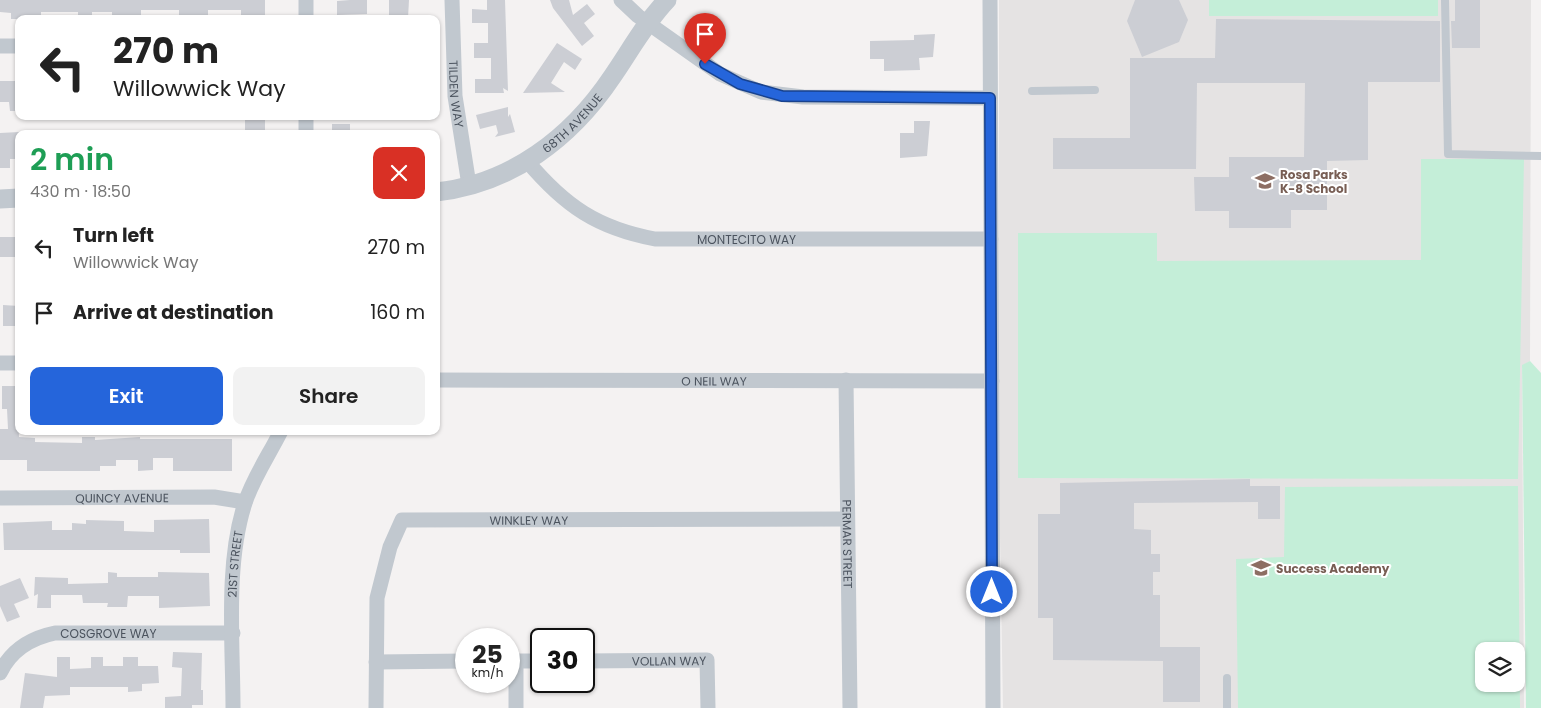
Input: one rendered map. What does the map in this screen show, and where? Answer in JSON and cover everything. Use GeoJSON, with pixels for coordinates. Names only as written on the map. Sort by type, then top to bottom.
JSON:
{"type":"FeatureCollection","features":[{"type":"Feature","properties":{"kind":"street"},"geometry":{"type":"LineString","coordinates":[[306,0],[306,15]]}},
{"type":"Feature","properties":{"kind":"street","name":"TILDEN WAY"},"geometry":{"type":"LineString","coordinates":[[452,0],[455,96],[469,185]]}},
{"type":"Feature","properties":{"kind":"street"},"geometry":{"type":"LineString","coordinates":[[621,0],[647,23],[720,74],[761,92],[802,97],[990,98]]}},
{"type":"Feature","properties":{"kind":"street","name":"68TH AVENUE"},"geometry":{"type":"LineString","coordinates":[[440,191],[469,185],[495,176],[527,161],[563,136],[579,120],[612,78],[647,23],[668,0]]}},
{"type":"Feature","properties":{"kind":"street"},"geometry":{"type":"LineString","coordinates":[[990,0],[993,708]]}},
{"type":"Feature","properties":{"kind":"street"},"geometry":{"type":"LineString","coordinates":[[0,46],[15,46]]}},
{"type":"Feature","properties":{"kind":"street","name":"MONTECITO WAY"},"geometry":{"type":"LineString","coordinates":[[527,161],[550,188],[589,218],[630,234],[655,239],[991,239]]}},
{"type":"Feature","properties":{"kind":"street"},"geometry":{"type":"LineString","coordinates":[[0,199],[15,198]]}},
{"type":"Feature","properties":{"kind":"street"},"geometry":{"type":"LineString","coordinates":[[0,363],[15,363]]}},
{"type":"Feature","properties":{"kind":"street","name":"O NEIL WAY"},"geometry":{"type":"LineString","coordinates":[[440,380],[992,380]]}},
{"type":"Feature","properties":{"kind":"street","name":"PERMAR STREET"},"geometry":{"type":"LineString","coordinates":[[846,380],[850,708]]}},
{"type":"Feature","properties":{"kind":"street","name":"21ST STREET"},"geometry":{"type":"LineString","coordinates":[[234,708],[235,546],[245,502],[279,435]]}},
{"type":"Feature","properties":{"kind":"street","name":"QUINCY AVENUE"},"geometry":{"type":"LineString","coordinates":[[0,498],[214,497],[245,502]]}},
{"type":"Feature","properties":{"kind":"street","name":"WINKLEY WAY"},"geometry":{"type":"LineString","coordinates":[[376,708],[376,623],[380,582],[390,547],[402,520],[847,519]]}},
{"type":"Feature","properties":{"kind":"street","name":"COSGROVE WAY"},"geometry":{"type":"LineString","coordinates":[[0,673],[15,652],[24,644],[40,636],[55,633],[234,633]]}},
{"type":"Feature","properties":{"kind":"street","name":"VOLLAN WAY"},"geometry":{"type":"LineString","coordinates":[[595,661],[708,660],[708,708]]}},
{"type":"Feature","properties":{"kind":"street"},"geometry":{"type":"LineString","coordinates":[[376,662],[455,661]]}},
{"type":"Feature","properties":{"kind":"street"},"geometry":{"type":"LineString","coordinates":[[515,693],[516,708]]}},
{"type":"Feature","properties":{"kind":"lane"},"geometry":{"type":"LineString","coordinates":[[1445,0],[1448,154],[1541,156]]}},
{"type":"Feature","properties":{"kind":"lane"},"geometry":{"type":"LineString","coordinates":[[1032,91],[1095,90]]}},
{"type":"Feature","properties":{"kind":"lane"},"geometry":{"type":"LineString","coordinates":[[1227,678],[1227,708]]}},
{"type":"Feature","properties":{"kind":"shaded area","name":"Rosa Parks K-8 School"},"geometry":{"type":"Polygon","coordinates":[[[999,0],[1531,0],[1530,361],[1522,366],[1524,642],[1475,642],[1475,692],[1524,692],[1524,708],[1003,708],[999,479],[999,0]]]}},
{"type":"Feature","properties":{"kind":"green space"},"geometry":{"type":"Polygon","coordinates":[[[1209,0],[1438,0],[1438,16],[1209,16],[1209,0]]]}},
{"type":"Feature","properties":{"kind":"green space"},"geometry":{"type":"Polygon","coordinates":[[[1421,159],[1524,159],[1518,479],[1018,478],[1018,233],[1157,233],[1157,261],[1421,260],[1421,159]]]}},
{"type":"Feature","properties":{"kind":"green space"},"geometry":{"type":"Polygon","coordinates":[[[1530,361],[1541,373],[1541,708],[1526,708],[1522,365],[1530,361]]]}},
{"type":"Feature","properties":{"kind":"green space"},"geometry":{"type":"Polygon","coordinates":[[[1518,486],[1519,642],[1475,642],[1475,692],[1520,692],[1520,708],[1238,708],[1236,559],[1284,557],[1285,487],[1518,486]]]}},
{"type":"Feature","properties":{"kind":"building"},"geometry":{"type":"Polygon","coordinates":[[[0,0],[265,0],[265,15],[241,15],[241,10],[208,10],[208,15],[179,15],[179,10],[141,10],[141,15],[112,15],[112,12],[92,12],[92,15],[78,15],[78,12],[41,12],[41,15],[15,15],[15,19],[11,19],[11,13],[0,12],[0,0]]]}},
{"type":"Feature","properties":{"kind":"building"},"geometry":{"type":"Polygon","coordinates":[[[367,0],[367,14],[337,15],[337,1],[367,0]]]}},
{"type":"Feature","properties":{"kind":"building"},"geometry":{"type":"Polygon","coordinates":[[[389,0],[409,0],[408,15],[389,15],[389,0]]]}},
{"type":"Feature","properties":{"kind":"building"},"geometry":{"type":"Polygon","coordinates":[[[487,0],[505,0],[508,91],[503,88],[504,93],[475,93],[475,79],[491,79],[491,58],[474,58],[474,43],[488,43],[488,23],[472,23],[472,9],[487,10],[487,0]]]}},
{"type":"Feature","properties":{"kind":"building"},"geometry":{"type":"Polygon","coordinates":[[[550,0],[569,0],[573,15],[587,4],[595,14],[584,23],[594,36],[582,46],[553,8],[550,0]]]}},
{"type":"Feature","properties":{"kind":"building"},"geometry":{"type":"Polygon","coordinates":[[[1135,0],[1179,0],[1188,20],[1179,42],[1142,57],[1127,21],[1135,0]]]}},
{"type":"Feature","properties":{"kind":"building"},"geometry":{"type":"Polygon","coordinates":[[[1455,0],[1480,0],[1480,48],[1452,48],[1451,21],[1455,21],[1455,0]]]}},
{"type":"Feature","properties":{"kind":"building"},"geometry":{"type":"Polygon","coordinates":[[[1216,19],[1440,21],[1440,82],[1368,82],[1368,160],[1327,161],[1327,210],[1291,210],[1291,228],[1229,228],[1229,211],[1195,211],[1194,177],[1229,177],[1229,157],[1304,157],[1305,83],[1197,83],[1196,169],[1053,169],[1053,138],[1130,138],[1130,58],[1215,58],[1216,19]]]}},
{"type":"Feature","properties":{"kind":"building"},"geometry":{"type":"Polygon","coordinates":[[[935,34],[933,57],[919,58],[920,70],[884,71],[884,59],[870,59],[870,41],[914,40],[914,35],[935,34]]]}},
{"type":"Feature","properties":{"kind":"building"},"geometry":{"type":"Polygon","coordinates":[[[557,43],[582,59],[575,70],[564,62],[551,83],[565,92],[523,93],[557,43]]]}},
{"type":"Feature","properties":{"kind":"building"},"geometry":{"type":"Polygon","coordinates":[[[0,81],[15,81],[15,111],[10,111],[9,102],[0,102],[0,81]]]}},
{"type":"Feature","properties":{"kind":"building"},"geometry":{"type":"Polygon","coordinates":[[[508,107],[508,117],[510,114],[515,132],[495,137],[498,133],[496,125],[480,129],[476,115],[508,107]]]}},
{"type":"Feature","properties":{"kind":"building"},"geometry":{"type":"Polygon","coordinates":[[[245,120],[265,120],[265,130],[245,130],[245,120]]]}},
{"type":"Feature","properties":{"kind":"building"},"geometry":{"type":"Polygon","coordinates":[[[914,121],[930,121],[927,156],[900,158],[900,133],[914,133],[914,121]]]}},
{"type":"Feature","properties":{"kind":"building"},"geometry":{"type":"Polygon","coordinates":[[[332,124],[350,124],[350,130],[332,130],[332,124]]]}},
{"type":"Feature","properties":{"kind":"building"},"geometry":{"type":"Polygon","coordinates":[[[15,132],[15,159],[10,159],[10,168],[0,168],[0,133],[15,132]]]}},
{"type":"Feature","properties":{"kind":"building"},"geometry":{"type":"Polygon","coordinates":[[[0,237],[15,237],[15,257],[0,257],[0,237]]]}},
{"type":"Feature","properties":{"kind":"building"},"geometry":{"type":"Polygon","coordinates":[[[3,305],[15,306],[15,326],[3,326],[3,305]]]}},
{"type":"Feature","properties":{"kind":"building"},"geometry":{"type":"Polygon","coordinates":[[[2,386],[15,386],[15,435],[35,438],[35,442],[82,443],[82,437],[95,437],[95,440],[140,437],[140,439],[232,439],[232,471],[173,471],[173,458],[153,458],[153,470],[138,471],[138,460],[116,460],[116,466],[100,466],[100,471],[27,471],[27,460],[0,460],[0,429],[8,429],[7,409],[2,409],[2,386]]]}},
{"type":"Feature","properties":{"kind":"building"},"geometry":{"type":"Polygon","coordinates":[[[1250,479],[1250,486],[1280,486],[1280,519],[1258,519],[1258,502],[1134,503],[1134,529],[1151,530],[1151,554],[1160,554],[1160,572],[1153,572],[1153,595],[1160,595],[1160,647],[1200,647],[1200,702],[1163,702],[1163,661],[1053,660],[1053,618],[1038,618],[1038,514],[1060,514],[1060,483],[1250,479]]]}},
{"type":"Feature","properties":{"kind":"building"},"geometry":{"type":"Polygon","coordinates":[[[209,519],[210,553],[180,553],[180,550],[4,550],[3,523],[52,521],[52,530],[72,530],[72,523],[86,524],[86,520],[124,521],[124,531],[154,532],[154,520],[209,519]]]}},
{"type":"Feature","properties":{"kind":"building"},"geometry":{"type":"Polygon","coordinates":[[[108,572],[117,573],[117,577],[158,577],[158,572],[209,573],[210,606],[159,608],[159,596],[128,596],[127,607],[107,607],[108,603],[83,603],[82,595],[51,595],[51,608],[37,608],[38,594],[34,596],[35,577],[68,578],[68,584],[108,583],[108,572]]]}},
{"type":"Feature","properties":{"kind":"building"},"geometry":{"type":"Polygon","coordinates":[[[20,578],[29,598],[14,604],[20,617],[7,622],[0,606],[0,586],[20,578]]]}},
{"type":"Feature","properties":{"kind":"building"},"geometry":{"type":"Polygon","coordinates":[[[173,652],[202,653],[201,690],[203,690],[203,705],[192,705],[192,708],[165,708],[165,697],[181,696],[182,668],[172,667],[173,652]]]}},
{"type":"Feature","properties":{"kind":"building"},"geometry":{"type":"Polygon","coordinates":[[[57,657],[70,657],[70,669],[91,668],[91,657],[103,657],[103,666],[123,666],[123,657],[138,657],[138,666],[158,666],[159,683],[142,684],[142,691],[128,692],[128,687],[70,687],[70,695],[45,696],[43,708],[20,708],[25,673],[57,677],[57,657]]]}},
{"type":"Feature","properties":{"kind":"place","name":"Rosa Parks K-8 School"},"geometry":{"type":"Point","coordinates":[1265,181]}},
{"type":"Feature","properties":{"kind":"place","name":"Success Academy"},"geometry":{"type":"Point","coordinates":[1261,568]}},
{"type":"Feature","properties":{"kind":"route"},"geometry":{"type":"LineString","coordinates":[[705,64],[740,84],[761,92],[782,96],[990,98],[992,592]]}}]}
